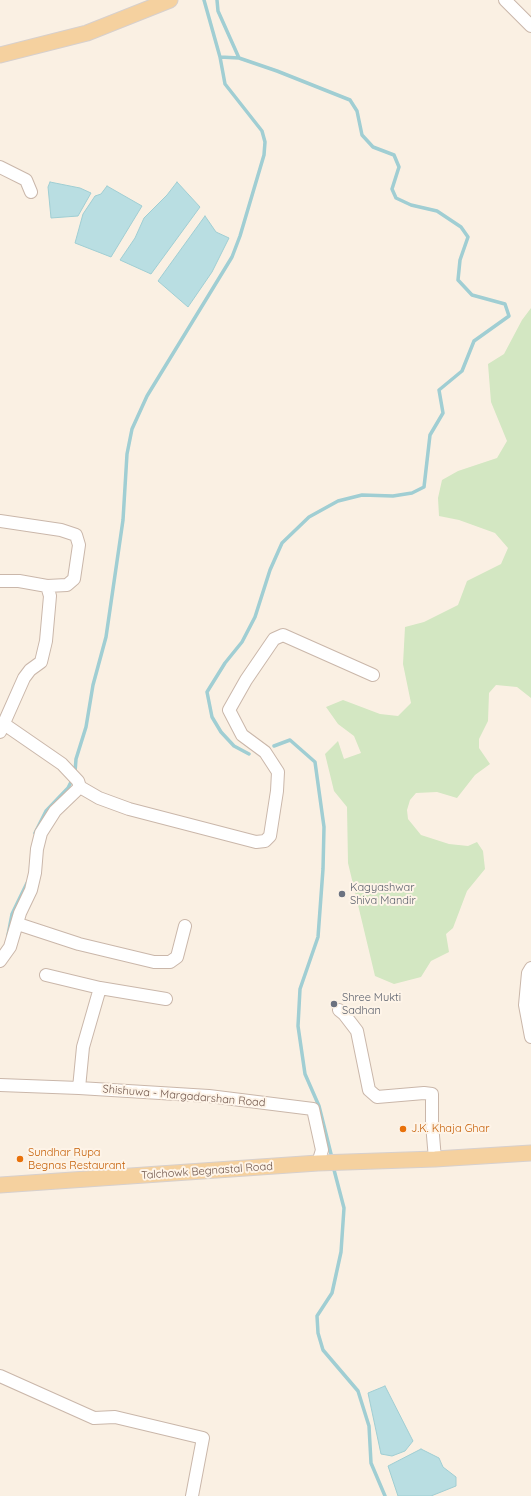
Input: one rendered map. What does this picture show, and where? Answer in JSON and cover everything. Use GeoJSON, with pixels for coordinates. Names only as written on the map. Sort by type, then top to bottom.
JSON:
{"type":"FeatureCollection","features":[{"type":"Feature","properties":{"kind":"main road"},"geometry":{"type":"LineString","coordinates":[[0,56],[87,32],[170,0]]}},
{"type":"Feature","properties":{"kind":"main road"},"geometry":{"type":"LineString","coordinates":[[435,1159],[531,1153]]}},
{"type":"Feature","properties":{"kind":"main road","name":"Talchowk Begnastal Road"},"geometry":{"type":"LineString","coordinates":[[0,1185],[318,1163],[435,1159]]}},
{"type":"Feature","properties":{"kind":"street"},"geometry":{"type":"LineString","coordinates":[[505,0],[531,26]]}},
{"type":"Feature","properties":{"kind":"street"},"geometry":{"type":"LineString","coordinates":[[0,167],[26,180],[31,192]]}},
{"type":"Feature","properties":{"kind":"street"},"geometry":{"type":"LineString","coordinates":[[0,521],[61,530],[76,535],[79,545],[74,580],[66,585],[47,586],[19,581],[0,581]]}},
{"type":"Feature","properties":{"kind":"street"},"geometry":{"type":"LineString","coordinates":[[47,586],[50,596],[46,641],[41,662],[30,670],[24,678],[2,728],[46,752],[76,780],[99,798],[129,809],[256,842],[265,841],[270,836],[277,791],[278,772],[265,752],[242,736],[229,710],[246,680],[274,639],[283,635],[373,675]]}},
{"type":"Feature","properties":{"kind":"street"},"geometry":{"type":"LineString","coordinates":[[0,961],[10,947],[20,913],[31,890],[35,873],[37,848],[41,833],[76,780]]}},
{"type":"Feature","properties":{"kind":"street"},"geometry":{"type":"LineString","coordinates":[[18,924],[79,944],[154,962],[170,962],[177,957],[185,926]]}},
{"type":"Feature","properties":{"kind":"street"},"geometry":{"type":"LineString","coordinates":[[531,968],[528,973],[525,1004],[531,1037]]}},
{"type":"Feature","properties":{"kind":"street"},"geometry":{"type":"LineString","coordinates":[[46,975],[100,988],[166,999]]}},
{"type":"Feature","properties":{"kind":"street"},"geometry":{"type":"LineString","coordinates":[[79,1088],[83,1047],[100,988]]}},
{"type":"Feature","properties":{"kind":"street"},"geometry":{"type":"LineString","coordinates":[[339,1010],[344,1014],[358,1035],[369,1090],[377,1096],[408,1093],[432,1094],[432,1124],[435,1159]]}},
{"type":"Feature","properties":{"kind":"street","name":"Shishuwa - Margadarshan Road"},"geometry":{"type":"LineString","coordinates":[[0,1085],[209,1096],[313,1109],[322,1150],[318,1163]]}},
{"type":"Feature","properties":{"kind":"street"},"geometry":{"type":"LineString","coordinates":[[0,1376],[94,1418],[115,1417],[203,1438],[192,1496]]}},
{"type":"Feature","properties":{"kind":"green space"},"geometry":{"type":"Polygon","coordinates":[[[531,308],[531,698],[517,687],[496,685],[489,693],[488,721],[479,739],[479,748],[490,764],[475,775],[457,798],[437,792],[416,793],[410,800],[407,810],[408,819],[421,835],[449,844],[468,846],[477,842],[483,851],[485,869],[467,891],[453,928],[446,934],[449,952],[431,961],[421,977],[394,984],[375,976],[348,863],[347,807],[334,791],[325,754],[338,741],[344,759],[361,753],[354,736],[338,724],[326,707],[343,700],[380,714],[398,716],[411,703],[403,664],[405,627],[424,622],[458,605],[467,581],[501,564],[508,548],[495,533],[459,520],[439,516],[438,498],[442,480],[458,471],[497,458],[507,441],[491,402],[488,364],[504,354],[522,320],[531,308]]]}},
{"type":"Feature","properties":{"kind":"water"},"geometry":{"type":"Polygon","coordinates":[[[50,182],[80,188],[91,193],[78,216],[51,218],[48,187],[50,182]]]}},
{"type":"Feature","properties":{"kind":"water"},"geometry":{"type":"Polygon","coordinates":[[[177,182],[200,207],[151,274],[120,260],[135,238],[144,218],[167,195],[177,182]]]}},
{"type":"Feature","properties":{"kind":"water"},"geometry":{"type":"Polygon","coordinates":[[[107,186],[142,206],[111,257],[75,243],[83,214],[95,196],[101,194],[107,186]]]}},
{"type":"Feature","properties":{"kind":"water"},"geometry":{"type":"Polygon","coordinates":[[[205,216],[216,232],[229,238],[212,272],[188,307],[158,281],[205,216]]]}},
{"type":"Feature","properties":{"kind":"water"},"geometry":{"type":"Polygon","coordinates":[[[385,1386],[413,1441],[405,1451],[392,1456],[381,1454],[368,1393],[385,1386]]]}},
{"type":"Feature","properties":{"kind":"water"},"geometry":{"type":"Polygon","coordinates":[[[421,1449],[439,1458],[443,1467],[456,1477],[456,1486],[431,1496],[398,1496],[388,1466],[421,1449]]]}},
{"type":"Feature","properties":{"kind":"waterway"},"geometry":{"type":"LineString","coordinates":[[204,0],[220,57],[239,58]]}},
{"type":"Feature","properties":{"kind":"waterway"},"geometry":{"type":"LineString","coordinates":[[217,0],[218,11],[239,58],[277,71],[350,100],[357,111],[362,135],[373,147],[394,155],[399,167],[392,189],[396,198],[411,205],[437,211],[461,227],[468,237],[460,260],[458,280],[472,295],[505,304],[509,316],[474,341],[462,371],[439,390],[443,413],[430,435],[424,487],[412,493],[393,496],[362,495],[338,501],[309,517],[282,543],[270,570],[255,617],[242,642],[225,663],[207,692],[212,717],[221,732],[234,746],[249,754]]}},
{"type":"Feature","properties":{"kind":"waterway"},"geometry":{"type":"LineString","coordinates":[[75,772],[76,759],[86,727],[93,685],[106,637],[123,520],[127,454],[132,429],[147,396],[232,257],[240,236],[264,155],[265,142],[262,131],[225,84],[220,57]]}},
{"type":"Feature","properties":{"kind":"waterway"},"geometry":{"type":"LineString","coordinates":[[274,746],[290,740],[315,762],[324,827],[323,869],[318,937],[300,989],[298,1026],[305,1074],[319,1106],[332,1158]]}},
{"type":"Feature","properties":{"kind":"waterway"},"geometry":{"type":"LineString","coordinates":[[35,833],[46,811],[68,788],[73,778]]}},
{"type":"Feature","properties":{"kind":"waterway"},"geometry":{"type":"LineString","coordinates":[[8,935],[12,914],[27,883]]}},
{"type":"Feature","properties":{"kind":"waterway"},"geometry":{"type":"LineString","coordinates":[[333,1166],[344,1208],[341,1252],[332,1293],[317,1316],[318,1333],[323,1350],[358,1391],[369,1426],[371,1463],[385,1496]]}},
{"type":"Feature","properties":{"kind":"place","name":"Kagyashwar Shiva Mandir"},"geometry":{"type":"Point","coordinates":[342,894]}},
{"type":"Feature","properties":{"kind":"place","name":"Shree Mukti Sadhan"},"geometry":{"type":"Point","coordinates":[334,1004]}},
{"type":"Feature","properties":{"kind":"place","name":"J.K. Khaja Ghar"},"geometry":{"type":"Point","coordinates":[403,1129]}},
{"type":"Feature","properties":{"kind":"place","name":"Sundhar Rupa Begnas Restaurant"},"geometry":{"type":"Point","coordinates":[20,1159]}}]}
